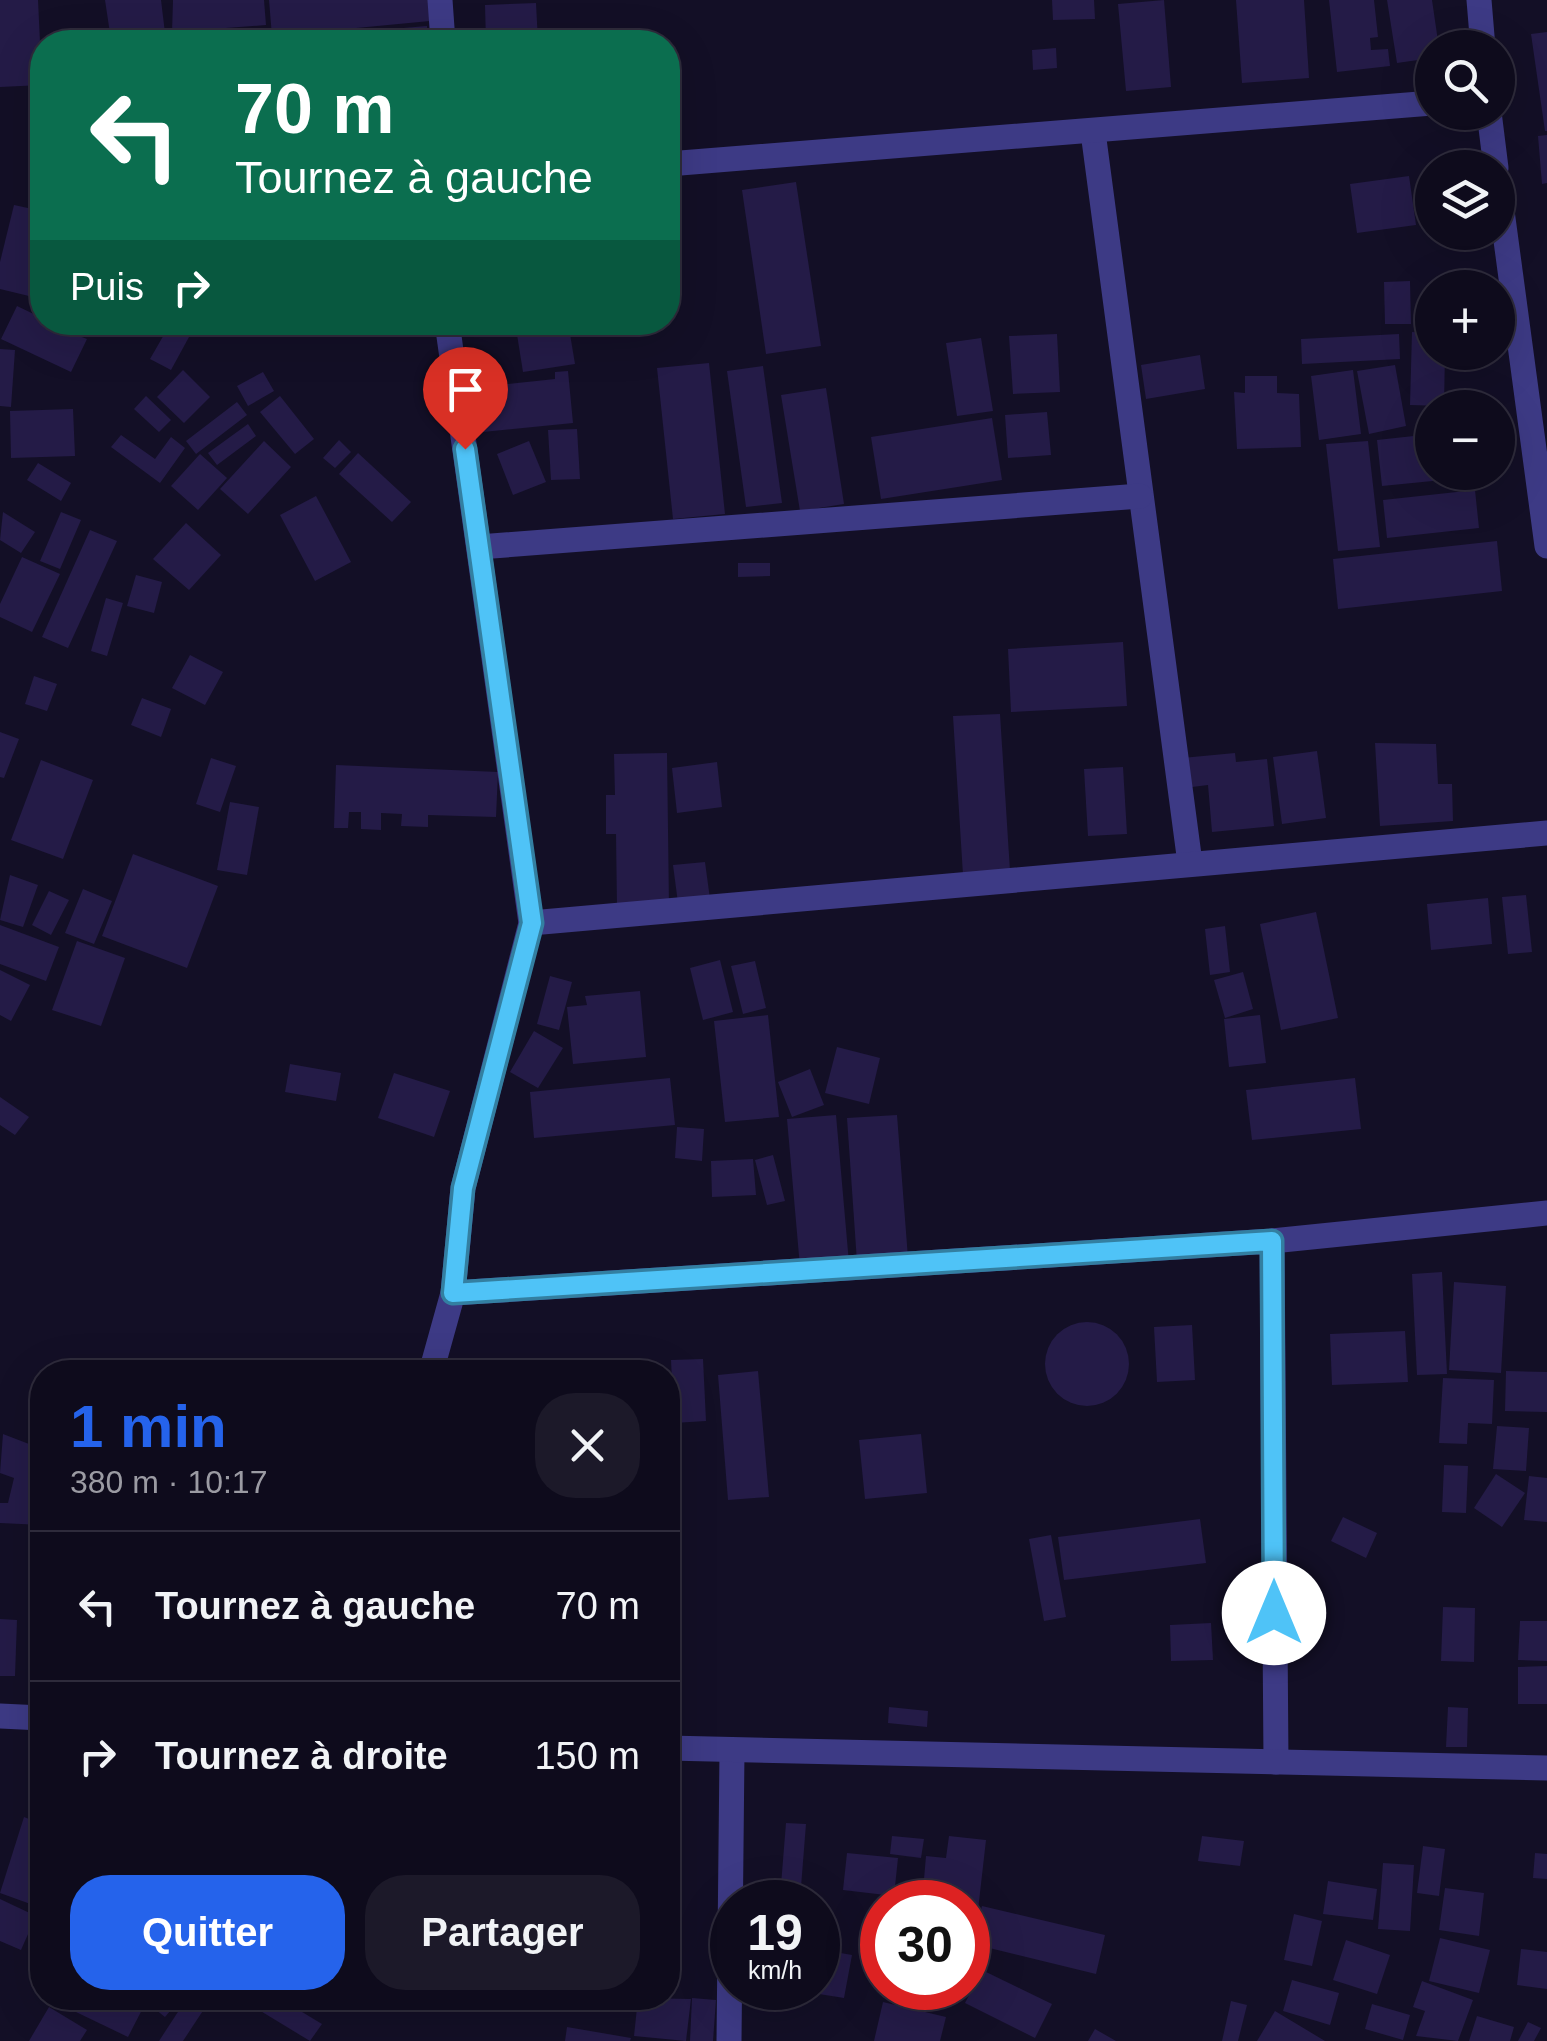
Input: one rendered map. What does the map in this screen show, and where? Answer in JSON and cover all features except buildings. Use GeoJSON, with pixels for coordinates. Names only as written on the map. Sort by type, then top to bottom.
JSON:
{"type":"FeatureCollection","features":[{"type":"Feature","properties":{"kind":"street"},"geometry":{"type":"LineString","coordinates":[[440,0],[442,30]]}},
{"type":"Feature","properties":{"kind":"street"},"geometry":{"type":"LineString","coordinates":[[1479,0],[1482,30]]}},
{"type":"Feature","properties":{"kind":"street"},"geometry":{"type":"LineString","coordinates":[[680,163],[1415,104]]}},
{"type":"Feature","properties":{"kind":"street"},"geometry":{"type":"LineString","coordinates":[[1093,132],[1190,863]]}},
{"type":"Feature","properties":{"kind":"street"},"geometry":{"type":"LineString","coordinates":[[1509,250],[1539,444],[1547,546]]}},
{"type":"Feature","properties":{"kind":"street"},"geometry":{"type":"LineString","coordinates":[[434,1360],[453,1293],[463,1188],[532,923],[450,335]]}},
{"type":"Feature","properties":{"kind":"street"},"geometry":{"type":"LineString","coordinates":[[479,548],[1140,496]]}},
{"type":"Feature","properties":{"kind":"street"},"geometry":{"type":"LineString","coordinates":[[532,923],[1547,833]]}},
{"type":"Feature","properties":{"kind":"street"},"geometry":{"type":"LineString","coordinates":[[453,1293],[1272,1241],[1547,1212]]}},
{"type":"Feature","properties":{"kind":"street"},"geometry":{"type":"LineString","coordinates":[[1272,1241],[1276,1762]]}},
{"type":"Feature","properties":{"kind":"street"},"geometry":{"type":"LineString","coordinates":[[0,1716],[30,1717]]}},
{"type":"Feature","properties":{"kind":"street"},"geometry":{"type":"LineString","coordinates":[[680,1749],[1547,1768]]}},
{"type":"Feature","properties":{"kind":"street"},"geometry":{"type":"LineString","coordinates":[[729,2041],[732,1751]]}},
{"type":"Feature","properties":{"kind":"route"},"geometry":{"type":"LineString","coordinates":[[465,449],[532,923],[463,1188],[453,1293],[1272,1241],[1274,1613]]}}]}
